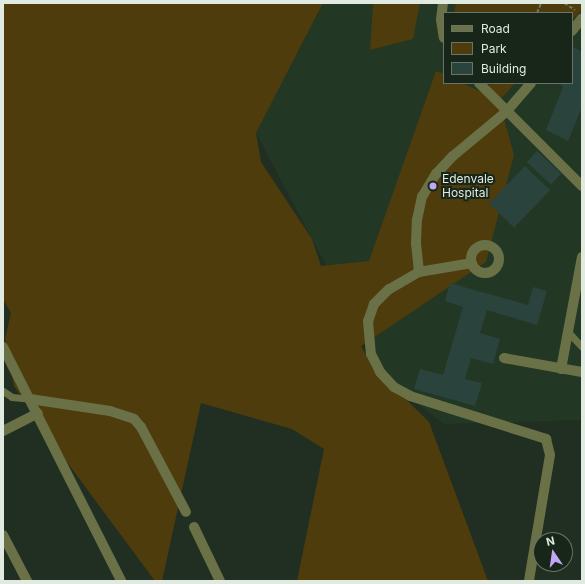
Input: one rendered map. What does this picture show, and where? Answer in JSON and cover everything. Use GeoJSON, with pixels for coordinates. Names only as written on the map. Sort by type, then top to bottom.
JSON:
{"type":"FeatureCollection","features":[{"type":"Feature","properties":{"kind":"street"},"geometry":{"type":"LineString","coordinates":[[443,3],[441,20],[443,32]]}},
{"type":"Feature","properties":{"kind":"street"},"geometry":{"type":"LineString","coordinates":[[573,29],[579,14]]}},
{"type":"Feature","properties":{"kind":"street"},"geometry":{"type":"LineString","coordinates":[[480,84],[506,112],[582,186]]}},
{"type":"Feature","properties":{"kind":"street"},"geometry":{"type":"LineString","coordinates":[[419,272],[416,244],[417,220],[427,187],[452,156],[506,112],[530,84]]}},
{"type":"Feature","properties":{"kind":"street"},"geometry":{"type":"LineString","coordinates":[[562,370],[569,333],[579,298],[582,257]]}},
{"type":"Feature","properties":{"kind":"street"},"geometry":{"type":"LineString","coordinates":[[472,263],[419,272],[388,289],[374,304],[368,321],[371,354],[380,372],[394,387],[410,396],[546,440],[550,455],[529,581]]}},
{"type":"Feature","properties":{"kind":"street"},"geometry":{"type":"LineString","coordinates":[[3,347],[38,413],[121,581]]}},
{"type":"Feature","properties":{"kind":"street"},"geometry":{"type":"LineString","coordinates":[[504,358],[562,370],[582,372]]}},
{"type":"Feature","properties":{"kind":"street"},"geometry":{"type":"LineString","coordinates":[[30,399],[110,412],[134,419],[141,427],[186,512]]}},
{"type":"Feature","properties":{"kind":"street"},"geometry":{"type":"LineString","coordinates":[[3,431],[38,413]]}},
{"type":"Feature","properties":{"kind":"street"},"geometry":{"type":"LineString","coordinates":[[194,527],[220,581]]}},
{"type":"Feature","properties":{"kind":"street"},"geometry":{"type":"LineString","coordinates":[[3,536],[27,581]]}},
{"type":"Feature","properties":{"kind":"lane"},"geometry":{"type":"LineString","coordinates":[[569,333],[582,347]]}},
{"type":"Feature","properties":{"kind":"lane"},"geometry":{"type":"LineString","coordinates":[[3,392],[12,397],[30,399]]}},
{"type":"Feature","properties":{"kind":"path"},"geometry":{"type":"LineString","coordinates":[[564,3],[579,14]]}},
{"type":"Feature","properties":{"kind":"shaded area","name":"Edenvale Hospital"},"geometry":{"type":"Polygon","coordinates":[[[323,3],[582,3],[582,420],[444,424],[387,380],[256,133],[323,3]]]}},
{"type":"Feature","properties":{"kind":"green space"},"geometry":{"type":"Polygon","coordinates":[[[3,3],[323,3],[256,133],[261,162],[312,239],[321,266],[369,261],[436,71],[443,74],[443,84],[464,84],[498,100],[489,84],[514,84],[499,101],[514,155],[486,262],[361,346],[371,365],[429,422],[488,581],[297,581],[324,449],[292,429],[201,403],[162,581],[155,581],[55,446],[14,386],[5,339],[11,313],[3,299],[3,3]]]}},
{"type":"Feature","properties":{"kind":"green space"},"geometry":{"type":"Polygon","coordinates":[[[373,3],[420,3],[413,39],[370,50],[373,3]]]}},
{"type":"Feature","properties":{"kind":"green space"},"geometry":{"type":"Polygon","coordinates":[[[456,3],[582,3],[582,10],[573,19],[573,12],[454,12],[456,3]]]}},
{"type":"Feature","properties":{"kind":"building"},"geometry":{"type":"Polygon","coordinates":[[[573,47],[582,52],[582,107],[568,141],[546,130],[563,87],[560,84],[573,84],[573,47]]]}},
{"type":"Feature","properties":{"kind":"building"},"geometry":{"type":"Polygon","coordinates":[[[537,151],[561,174],[551,184],[527,162],[537,151]]]}},
{"type":"Feature","properties":{"kind":"building"},"geometry":{"type":"Polygon","coordinates":[[[525,166],[550,190],[514,228],[489,203],[525,166]]]}},
{"type":"Feature","properties":{"kind":"building"},"geometry":{"type":"Polygon","coordinates":[[[450,283],[528,305],[533,287],[547,291],[537,325],[487,310],[480,333],[500,339],[493,364],[471,358],[465,379],[482,383],[475,406],[414,389],[420,369],[443,375],[463,307],[445,301],[450,283]]]}},
{"type":"Feature","properties":{"kind":"place","name":"Edenvale Hospital"},"geometry":{"type":"Point","coordinates":[433,186]}}]}
